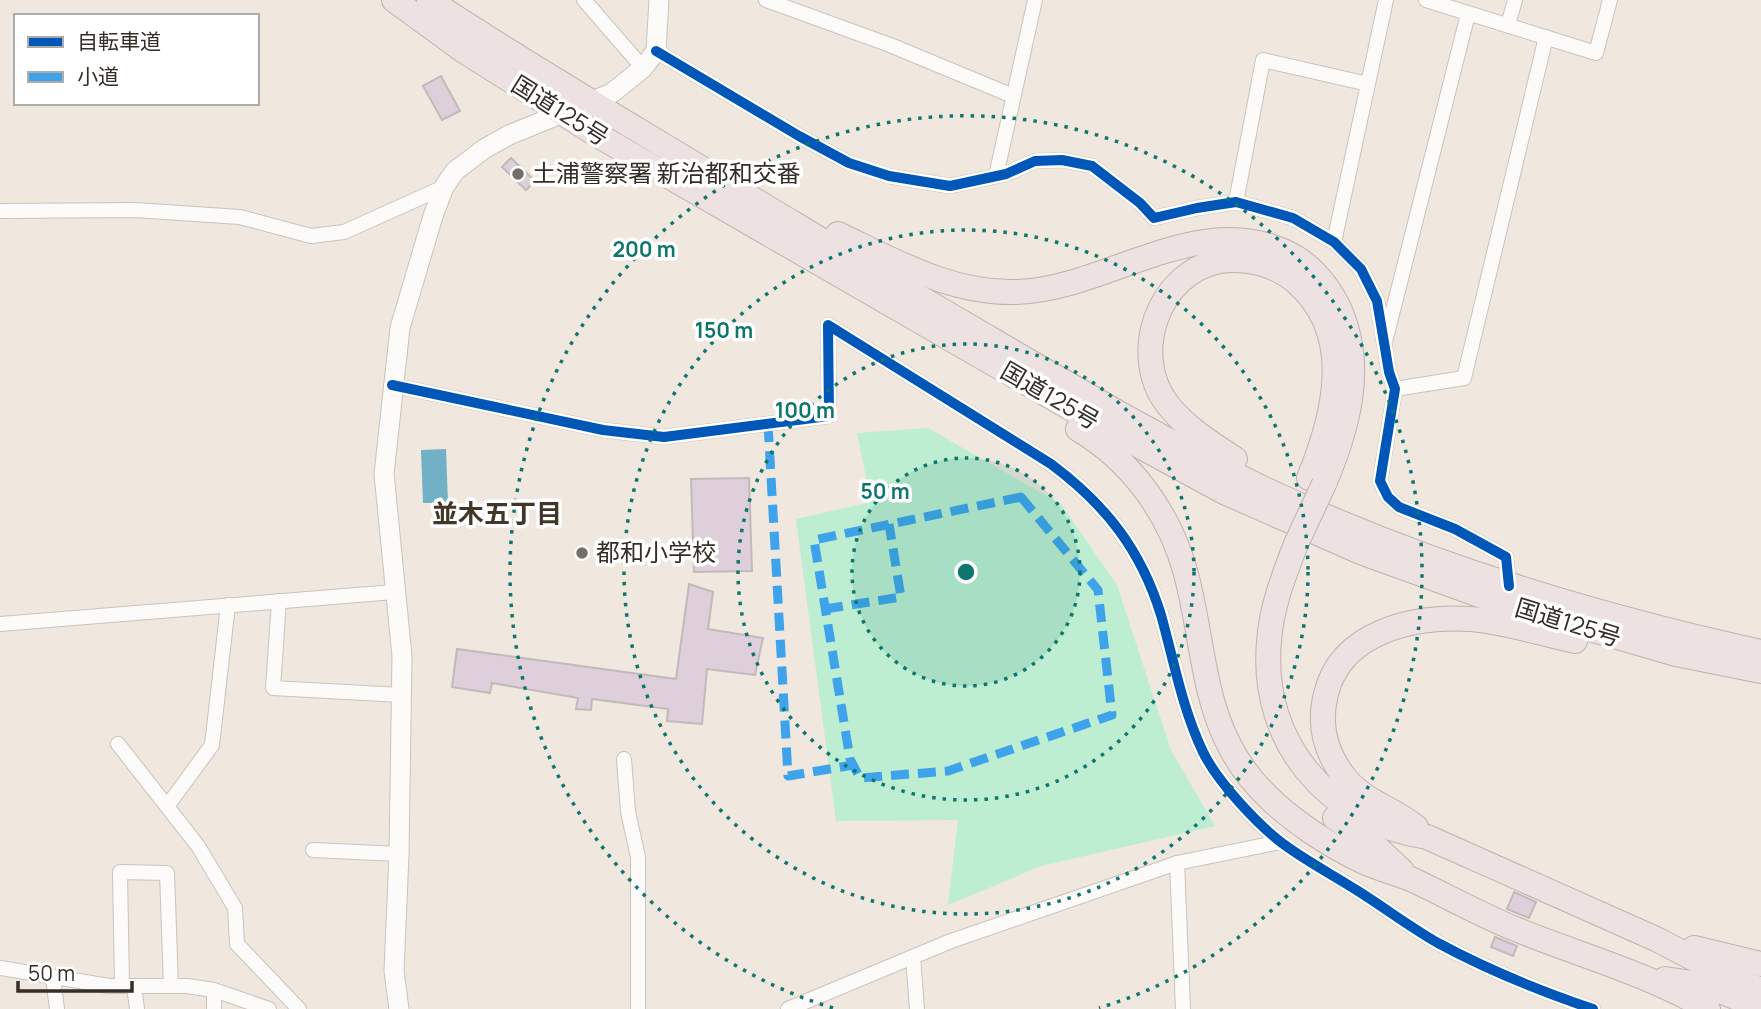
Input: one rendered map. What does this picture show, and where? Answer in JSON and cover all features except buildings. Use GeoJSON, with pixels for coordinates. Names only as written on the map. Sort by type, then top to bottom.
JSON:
{"type":"FeatureCollection","features":[{"type":"Feature","properties":{"kind":"highway","name":"国道125号"},"geometry":{"type":"LineString","coordinates":[[394,0],[464,51],[687,188],[1149,453],[1279,517],[1363,553],[1507,605],[1676,654],[1761,671]]}},
{"type":"Feature","properties":{"kind":"highway","name":"国道125号"},"geometry":{"type":"LineString","coordinates":[[429,0],[591,103],[821,241],[1092,399],[1231,473],[1366,533],[1509,586],[1673,632],[1761,652]]}},
{"type":"Feature","properties":{"kind":"highway"},"geometry":{"type":"LineString","coordinates":[[732,186],[917,272],[973,289],[1018,292],[1066,285],[1179,248],[1239,239],[1256,241],[1305,263],[1330,291],[1345,323],[1350,342],[1352,383],[1340,444],[1316,481],[1261,600],[1254,645],[1254,684],[1263,724],[1277,757],[1299,787],[1326,812],[1371,842],[1410,879]]}},
{"type":"Feature","properties":{"kind":"highway"},"geometry":{"type":"LineString","coordinates":[[1316,481],[1331,412],[1335,367],[1329,331],[1312,297],[1286,274],[1270,266],[1235,260],[1217,262],[1197,270],[1174,286],[1162,302],[1153,333],[1150,352],[1153,371],[1158,389],[1168,405],[1203,438],[1231,457],[1366,533]]}},
{"type":"Feature","properties":{"kind":"highway"},"geometry":{"type":"LineString","coordinates":[[901,309],[1094,438],[1131,472],[1159,509],[1180,552],[1216,720],[1237,762],[1264,794],[1294,819],[1364,862],[1410,879],[1512,928],[1637,974],[1708,1009]]}},
{"type":"Feature","properties":{"kind":"highway"},"geometry":{"type":"LineString","coordinates":[[1289,541],[1269,642],[1268,665],[1274,704],[1285,737],[1293,753],[1316,781],[1348,809],[1367,820],[1401,833],[1427,837],[1656,939],[1733,979],[1761,990]]}},
{"type":"Feature","properties":{"kind":"highway"},"geometry":{"type":"LineString","coordinates":[[1427,837],[1408,821],[1361,794],[1342,773],[1328,748],[1323,732],[1323,715],[1329,682],[1342,661],[1363,642],[1397,626],[1472,619],[1579,641],[1676,654]]}},
{"type":"Feature","properties":{"kind":"highway"},"geometry":{"type":"LineString","coordinates":[[1656,939],[1761,964]]}},
{"type":"Feature","properties":{"kind":"highway"},"geometry":{"type":"LineString","coordinates":[[1637,974],[1706,985],[1761,1008]]}},
{"type":"Feature","properties":{"kind":"street"},"geometry":{"type":"LineString","coordinates":[[583,0],[643,68]]}},
{"type":"Feature","properties":{"kind":"street"},"geometry":{"type":"LineString","coordinates":[[399,1009],[394,971],[399,854],[401,656],[384,474],[400,328],[433,216],[444,187],[455,172],[484,149],[509,135],[612,93],[643,68],[656,51],[659,0]]}},
{"type":"Feature","properties":{"kind":"street"},"geometry":{"type":"LineString","coordinates":[[766,0],[890,45],[1013,96]]}},
{"type":"Feature","properties":{"kind":"street"},"geometry":{"type":"LineString","coordinates":[[996,176],[1035,0]]}},
{"type":"Feature","properties":{"kind":"street"},"geometry":{"type":"LineString","coordinates":[[1334,242],[1386,0]]}},
{"type":"Feature","properties":{"kind":"street"},"geometry":{"type":"LineString","coordinates":[[1426,0],[1596,53],[1610,0]]}},
{"type":"Feature","properties":{"kind":"street"},"geometry":{"type":"LineString","coordinates":[[1508,25],[1515,0]]}},
{"type":"Feature","properties":{"kind":"street"},"geometry":{"type":"LineString","coordinates":[[1385,342],[1468,13]]}},
{"type":"Feature","properties":{"kind":"street"},"geometry":{"type":"LineString","coordinates":[[1395,390],[1464,379],[1546,37]]}},
{"type":"Feature","properties":{"kind":"street"},"geometry":{"type":"LineString","coordinates":[[656,51],[849,163],[888,176],[950,186],[1006,174],[1035,160],[1062,160],[1092,166],[1140,203],[1154,218],[1236,202],[1293,218],[1334,242],[1361,269],[1377,301],[1389,372],[1395,390],[1380,481],[1388,496],[1399,507],[1455,529],[1506,557],[1509,586]]}},
{"type":"Feature","properties":{"kind":"street"},"geometry":{"type":"LineString","coordinates":[[1236,202],[1264,60],[1368,84]]}},
{"type":"Feature","properties":{"kind":"street"},"geometry":{"type":"LineString","coordinates":[[0,211],[135,210],[240,217],[311,236],[344,232],[444,187]]}},
{"type":"Feature","properties":{"kind":"street"},"geometry":{"type":"LineString","coordinates":[[392,385],[603,430],[664,437],[764,425],[829,416],[828,325],[1051,464],[1096,504],[1135,551],[1147,578],[1160,614],[1189,719],[1204,754],[1231,792],[1280,842],[1435,941],[1480,965],[1593,1009]]}},
{"type":"Feature","properties":{"kind":"street"},"geometry":{"type":"LineString","coordinates":[[0,624],[394,592]]}},
{"type":"Feature","properties":{"kind":"street"},"geometry":{"type":"LineString","coordinates":[[279,601],[273,688],[401,695]]}},
{"type":"Feature","properties":{"kind":"street"},"geometry":{"type":"LineString","coordinates":[[168,805],[212,745],[228,605]]}},
{"type":"Feature","properties":{"kind":"street"},"geometry":{"type":"LineString","coordinates":[[118,744],[198,846],[235,908],[237,944],[299,1009]]}},
{"type":"Feature","properties":{"kind":"street"},"geometry":{"type":"LineString","coordinates":[[624,759],[628,812],[638,857],[638,1009]]}},
{"type":"Feature","properties":{"kind":"street"},"geometry":{"type":"LineString","coordinates":[[788,1009],[913,957],[1177,863],[1280,842]]}},
{"type":"Feature","properties":{"kind":"street"},"geometry":{"type":"LineString","coordinates":[[313,850],[399,854]]}},
{"type":"Feature","properties":{"kind":"street"},"geometry":{"type":"LineString","coordinates":[[1177,863],[1183,1009]]}},
{"type":"Feature","properties":{"kind":"street"},"geometry":{"type":"LineString","coordinates":[[137,1009],[128,986],[120,872],[167,873],[171,986]]}},
{"type":"Feature","properties":{"kind":"street"},"geometry":{"type":"LineString","coordinates":[[913,957],[916,1009]]}},
{"type":"Feature","properties":{"kind":"street"},"geometry":{"type":"LineString","coordinates":[[0,968],[128,986],[214,989],[269,1009]]}},
{"type":"Feature","properties":{"kind":"street"},"geometry":{"type":"LineString","coordinates":[[53,977],[57,1009]]}},
{"type":"Feature","properties":{"kind":"street"},"geometry":{"type":"LineString","coordinates":[[214,989],[214,1009]]}},
{"type":"Feature","properties":{"kind":"green space"},"geometry":{"type":"Polygon","coordinates":[[[928,428],[1061,504],[1117,585],[1171,750],[1215,826],[1041,866],[948,905],[958,820],[836,821],[796,519],[871,502],[857,433],[928,428]]]}},
{"type":"Feature","properties":{"kind":"water"},"geometry":{"type":"Polygon","coordinates":[[[446,449],[448,503],[423,503],[421,450],[446,449]]]}},
{"type":"Feature","properties":{"kind":"marked path"},"geometry":{"type":"LineString","coordinates":[[768,424],[788,776],[853,765]]}},
{"type":"Feature","properties":{"kind":"marked path"},"geometry":{"type":"LineString","coordinates":[[1021,497],[1098,590],[1112,715],[948,771],[860,778],[850,759],[814,540],[1021,497]]}},
{"type":"Feature","properties":{"kind":"marked path"},"geometry":{"type":"LineString","coordinates":[[825,609],[901,597],[889,524]]}},
{"type":"Feature","properties":{"kind":"cycle path"},"geometry":{"type":"LineString","coordinates":[[656,51],[849,163],[889,176],[950,186],[1006,174],[1035,161],[1062,160],[1092,166],[1140,203],[1154,218],[1236,202],[1293,218],[1334,242],[1361,269],[1377,301],[1389,372],[1395,389],[1380,481],[1388,497],[1399,507],[1455,529],[1506,557],[1509,586]]}},
{"type":"Feature","properties":{"kind":"cycle path"},"geometry":{"type":"LineString","coordinates":[[392,385],[603,430],[664,437],[829,416],[828,325],[1051,464],[1105,513],[1132,549],[1153,592],[1184,701],[1203,752],[1227,788],[1272,835],[1300,856],[1438,943],[1514,979],[1593,1009]]}},
{"type":"Feature","properties":{"kind":"place","name":"土浦警察署 新治都和交番"},"geometry":{"type":"Point","coordinates":[518,174]}},
{"type":"Feature","properties":{"kind":"place","name":"都和小学校"},"geometry":{"type":"Point","coordinates":[582,553]}},
{"type":"Feature","properties":{"kind":"district","name":"並木五丁目"},"geometry":{"type":"Point","coordinates":[497,514]}}]}
